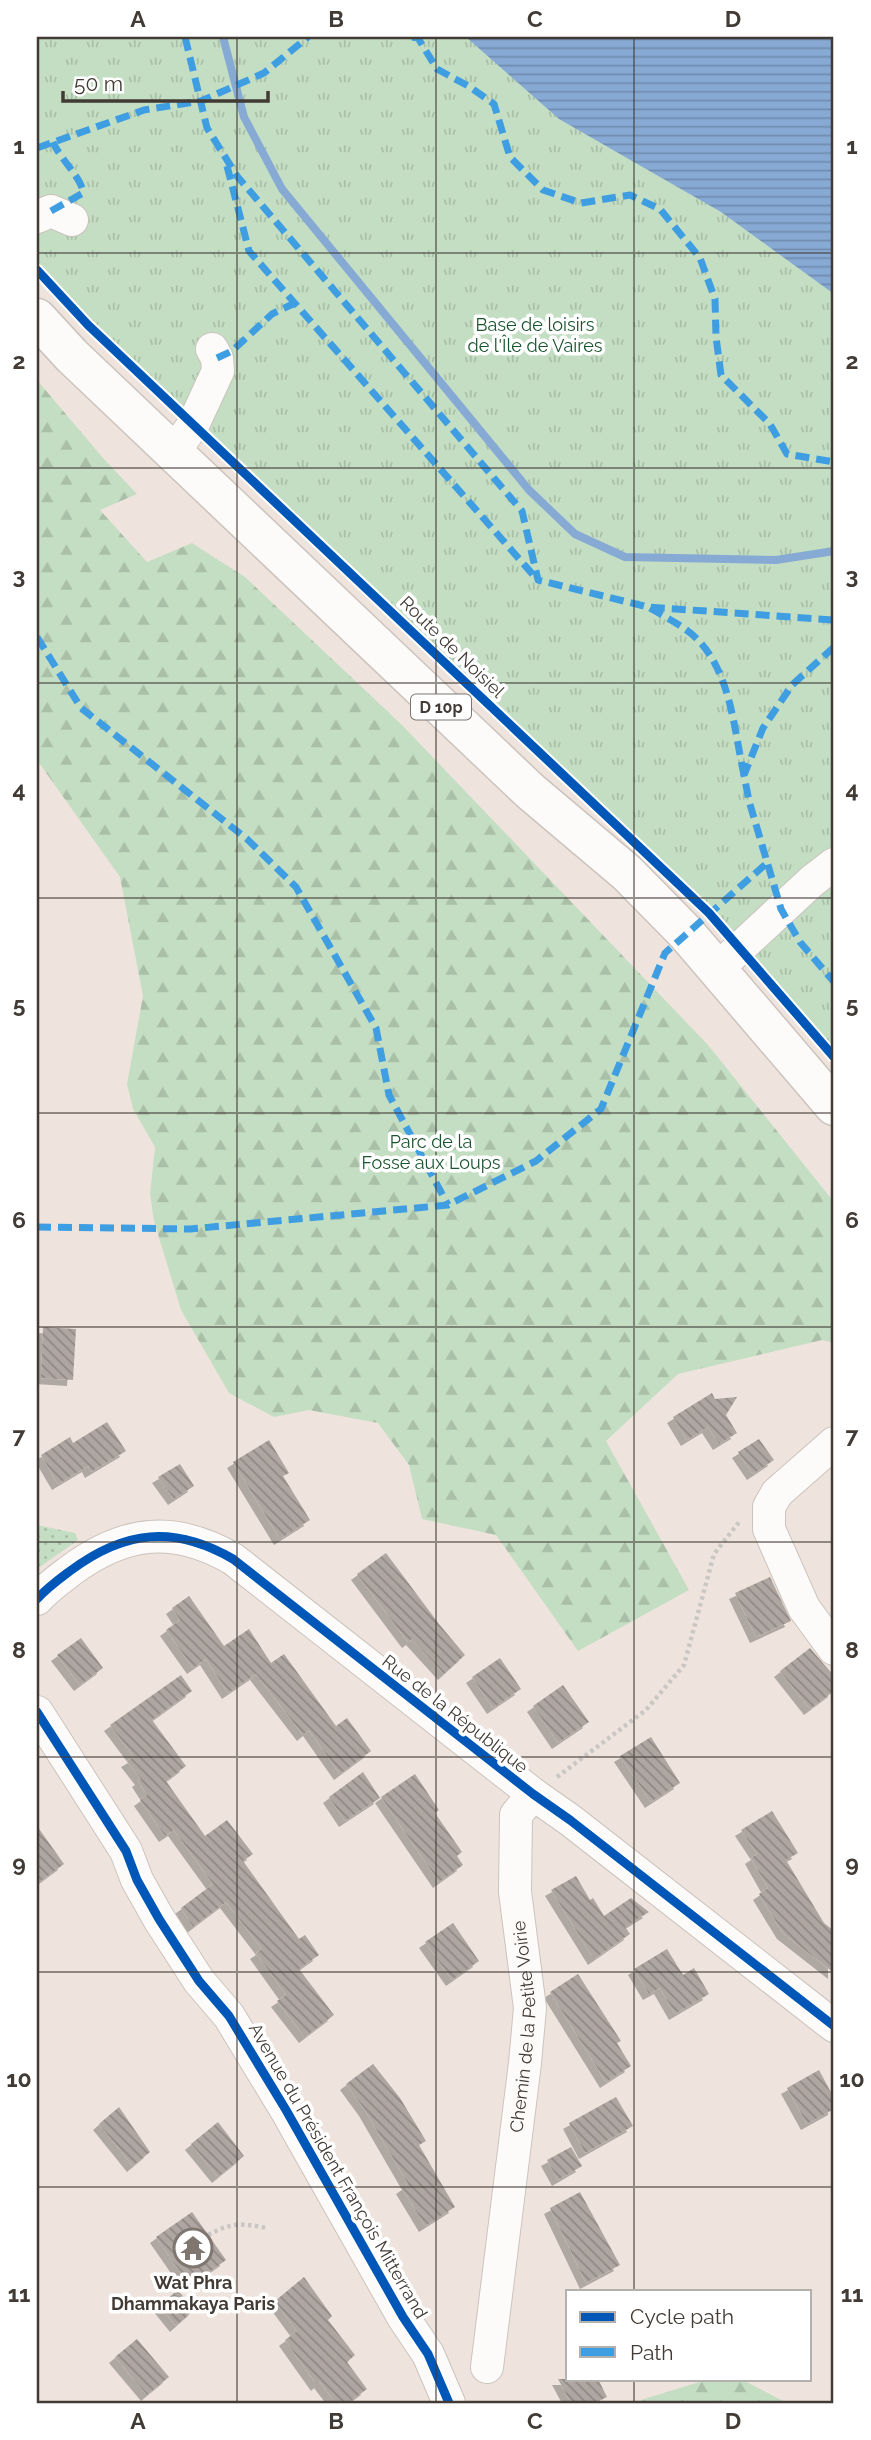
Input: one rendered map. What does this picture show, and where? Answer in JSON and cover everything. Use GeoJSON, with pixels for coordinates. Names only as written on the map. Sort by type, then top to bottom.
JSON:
{"type":"FeatureCollection","features":[{"type":"Feature","properties":{"kind":"main road","name":"D 10p"},"geometry":{"type":"LineString","coordinates":[[37,318],[72,356],[530,791],[627,873],[686,933],[834,1106]]}},
{"type":"Feature","properties":{"kind":"street"},"geometry":{"type":"LineString","coordinates":[[37,217],[51,211],[72,220]]}},
{"type":"Feature","properties":{"kind":"street"},"geometry":{"type":"LineString","coordinates":[[174,452],[193,425],[218,371],[217,358],[212,349]]}},
{"type":"Feature","properties":{"kind":"street"},"geometry":{"type":"LineString","coordinates":[[716,970],[834,864]]}},
{"type":"Feature","properties":{"kind":"street"},"geometry":{"type":"LineString","coordinates":[[834,1443],[777,1493],[769,1507],[769,1529],[804,1608],[834,1649]]}},
{"type":"Feature","properties":{"kind":"street","name":"Rue de la République"},"geometry":{"type":"LineString","coordinates":[[37,1599],[88,1557],[127,1539],[169,1536],[190,1539],[214,1548],[233,1559],[834,2026]]}},
{"type":"Feature","properties":{"kind":"street","name":"Avenue du Président François Mitterrand"},"geometry":{"type":"LineString","coordinates":[[41,1729],[126,1851],[136,1880],[159,1919],[199,1981],[229,2016],[286,2110],[403,2318],[428,2354],[449,2403]]}},
{"type":"Feature","properties":{"kind":"street","name":"Chemin de la Petite Voirie"},"geometry":{"type":"LineString","coordinates":[[487,2367],[530,2007],[515,1892],[516,1815],[533,1794]]}},
{"type":"Feature","properties":{"kind":"path"},"geometry":{"type":"LineString","coordinates":[[533,1794],[646,1710],[684,1665],[714,1554],[737,1522],[769,1507]]}},
{"type":"Feature","properties":{"kind":"path"},"geometry":{"type":"LineString","coordinates":[[208,2235],[227,2225],[244,2223],[267,2228]]}},
{"type":"Feature","properties":{"kind":"green space","name":"Base de loisirs de l'Île de Vaires"},"geometry":{"type":"Polygon","coordinates":[[[37,37],[834,37],[834,1057],[709,913],[88,325],[37,270],[37,37]]]}},
{"type":"Feature","properties":{"kind":"green space","name":"Parc de la Fosse aux Loups"},"geometry":{"type":"Polygon","coordinates":[[[37,380],[137,494],[100,510],[147,562],[192,543],[245,577],[402,725],[708,1045],[834,1202],[834,1343],[822,1340],[678,1374],[606,1441],[689,1590],[578,1651],[496,1535],[422,1519],[409,1465],[378,1423],[309,1410],[274,1417],[229,1393],[181,1310],[154,1221],[150,1194],[155,1147],[133,1109],[127,1084],[143,996],[120,877],[37,760],[37,380]]]}},
{"type":"Feature","properties":{"kind":"green space"},"geometry":{"type":"Polygon","coordinates":[[[37,1525],[75,1533],[78,1540],[37,1569],[37,1525]]]}},
{"type":"Feature","properties":{"kind":"green space"},"geometry":{"type":"Polygon","coordinates":[[[706,2380],[743,2380],[787,2403],[643,2403],[641,2400],[706,2380]]]}},
{"type":"Feature","properties":{"kind":"water"},"geometry":{"type":"Polygon","coordinates":[[[466,37],[834,37],[834,294],[721,212],[559,119],[466,37]]]}},
{"type":"Feature","properties":{"kind":"building"},"geometry":{"type":"Polygon","coordinates":[[[43,1327],[76,1329],[73,1380],[41,1378],[43,1327]]]}},
{"type":"Feature","properties":{"kind":"building"},"geometry":{"type":"Polygon","coordinates":[[[712,1393],[715,1399],[737,1397],[726,1415],[737,1433],[719,1444],[708,1427],[687,1440],[673,1417],[712,1393]]]}},
{"type":"Feature","properties":{"kind":"building"},"geometry":{"type":"Polygon","coordinates":[[[107,1422],[126,1451],[91,1472],[88,1466],[58,1484],[41,1455],[70,1437],[73,1443],[107,1422]]]}},
{"type":"Feature","properties":{"kind":"building"},"geometry":{"type":"Polygon","coordinates":[[[759,1439],[774,1460],[753,1474],[738,1452],[759,1439]]]}},
{"type":"Feature","properties":{"kind":"building"},"geometry":{"type":"Polygon","coordinates":[[[269,1440],[289,1473],[283,1476],[310,1520],[280,1539],[233,1462],[269,1440]]]}},
{"type":"Feature","properties":{"kind":"building"},"geometry":{"type":"Polygon","coordinates":[[[180,1464],[194,1486],[174,1499],[158,1477],[180,1464]]]}},
{"type":"Feature","properties":{"kind":"building"},"geometry":{"type":"Polygon","coordinates":[[[386,1553],[465,1655],[444,1674],[412,1639],[408,1642],[357,1574],[386,1553]]]}},
{"type":"Feature","properties":{"kind":"building"},"geometry":{"type":"Polygon","coordinates":[[[770,1577],[791,1621],[756,1637],[735,1593],[770,1577]]]}},
{"type":"Feature","properties":{"kind":"building"},"geometry":{"type":"Polygon","coordinates":[[[189,1596],[224,1646],[249,1629],[271,1663],[284,1654],[336,1726],[347,1718],[371,1751],[340,1774],[309,1730],[303,1735],[256,1674],[263,1669],[228,1693],[206,1659],[193,1668],[166,1630],[180,1620],[172,1608],[189,1596]]]}},
{"type":"Feature","properties":{"kind":"building"},"geometry":{"type":"Polygon","coordinates":[[[81,1638],[103,1668],[80,1685],[57,1655],[81,1638]]]}},
{"type":"Feature","properties":{"kind":"building"},"geometry":{"type":"Polygon","coordinates":[[[810,1648],[834,1676],[834,1691],[810,1709],[780,1671],[810,1648]]]}},
{"type":"Feature","properties":{"kind":"building"},"geometry":{"type":"Polygon","coordinates":[[[500,1658],[521,1689],[493,1708],[472,1677],[500,1658]]]}},
{"type":"Feature","properties":{"kind":"building"},"geometry":{"type":"Polygon","coordinates":[[[181,1675],[192,1691],[152,1720],[186,1766],[166,1781],[205,1836],[227,1820],[253,1854],[243,1861],[299,1939],[305,1935],[319,1955],[299,1969],[334,2015],[305,2037],[277,2001],[286,1995],[256,1953],[262,1949],[226,1902],[193,1927],[181,1908],[213,1884],[174,1830],[165,1836],[140,1800],[147,1795],[138,1781],[141,1779],[127,1761],[134,1757],[110,1725],[181,1675]]]}},
{"type":"Feature","properties":{"kind":"building"},"geometry":{"type":"Polygon","coordinates":[[[563,1685],[589,1722],[558,1743],[533,1706],[563,1685]]]}},
{"type":"Feature","properties":{"kind":"building"},"geometry":{"type":"Polygon","coordinates":[[[651,1737],[680,1783],[651,1802],[620,1756],[651,1737]]]}},
{"type":"Feature","properties":{"kind":"building"},"geometry":{"type":"Polygon","coordinates":[[[363,1772],[380,1798],[345,1821],[329,1797],[363,1772]]]}},
{"type":"Feature","properties":{"kind":"building"},"geometry":{"type":"Polygon","coordinates":[[[415,1774],[439,1810],[435,1813],[462,1852],[457,1856],[463,1865],[439,1882],[381,1797],[415,1774]]]}},
{"type":"Feature","properties":{"kind":"building"},"geometry":{"type":"Polygon","coordinates":[[[772,1811],[798,1853],[786,1860],[824,1923],[834,1931],[834,1973],[783,1933],[759,1894],[768,1888],[751,1858],[757,1854],[741,1830],[772,1811]]]}},
{"type":"Feature","properties":{"kind":"building"},"geometry":{"type":"Polygon","coordinates":[[[37,1826],[64,1864],[37,1884],[37,1826]]]}},
{"type":"Feature","properties":{"kind":"building"},"geometry":{"type":"Polygon","coordinates":[[[576,1876],[590,1900],[593,1898],[604,1916],[631,1898],[649,1912],[625,1927],[630,1934],[594,1959],[551,1890],[576,1876]]]}},
{"type":"Feature","properties":{"kind":"building"},"geometry":{"type":"Polygon","coordinates":[[[453,1923],[479,1961],[452,1980],[425,1942],[453,1923]]]}},
{"type":"Feature","properties":{"kind":"building"},"geometry":{"type":"Polygon","coordinates":[[[667,1949],[683,1975],[694,1968],[709,1994],[675,2014],[660,1988],[649,1994],[634,1969],[667,1949]]]}},
{"type":"Feature","properties":{"kind":"building"},"geometry":{"type":"Polygon","coordinates":[[[578,1974],[621,2041],[617,2043],[631,2066],[606,2082],[550,1992],[578,1974]]]}},
{"type":"Feature","properties":{"kind":"building"},"geometry":{"type":"Polygon","coordinates":[[[373,2064],[400,2098],[426,2141],[419,2145],[455,2207],[425,2226],[402,2188],[408,2184],[365,2110],[346,2084],[373,2064]]]}},
{"type":"Feature","properties":{"kind":"building"},"geometry":{"type":"Polygon","coordinates":[[[819,2070],[834,2098],[834,2109],[807,2124],[787,2088],[819,2070]]]}},
{"type":"Feature","properties":{"kind":"building"},"geometry":{"type":"Polygon","coordinates":[[[616,2097],[633,2126],[585,2153],[569,2123],[616,2097]]]}},
{"type":"Feature","properties":{"kind":"building"},"geometry":{"type":"Polygon","coordinates":[[[119,2107],[150,2152],[133,2166],[99,2124],[119,2107]]]}},
{"type":"Feature","properties":{"kind":"building"},"geometry":{"type":"Polygon","coordinates":[[[218,2122],[244,2156],[218,2177],[191,2144],[218,2122]]]}},
{"type":"Feature","properties":{"kind":"building"},"geometry":{"type":"Polygon","coordinates":[[[571,2147],[582,2166],[558,2180],[547,2160],[571,2147]]]}},
{"type":"Feature","properties":{"kind":"building"},"geometry":{"type":"Polygon","coordinates":[[[580,2192],[620,2265],[586,2283],[550,2208],[580,2192]]]}},
{"type":"Feature","properties":{"kind":"building"},"geometry":{"type":"Polygon","coordinates":[[[192,2212],[226,2260],[190,2286],[156,2237],[192,2212]]]}},
{"type":"Feature","properties":{"kind":"building"},"geometry":{"type":"Polygon","coordinates":[[[304,2277],[332,2316],[328,2320],[355,2355],[347,2362],[367,2389],[348,2403],[336,2403],[320,2382],[317,2385],[285,2340],[297,2331],[275,2301],[304,2277]]]}},
{"type":"Feature","properties":{"kind":"building"},"geometry":{"type":"Polygon","coordinates":[[[178,2290],[194,2310],[176,2326],[159,2305],[178,2290]]]}},
{"type":"Feature","properties":{"kind":"building"},"geometry":{"type":"Polygon","coordinates":[[[137,2339],[169,2377],[147,2395],[115,2357],[137,2339]]]}},
{"type":"Feature","properties":{"kind":"building"},"geometry":{"type":"Polygon","coordinates":[[[558,2379],[598,2380],[607,2397],[595,2403],[571,2403],[558,2379]]]}},
{"type":"Feature","properties":{"kind":"waterway"},"geometry":{"type":"LineString","coordinates":[[223,37],[244,117],[282,189],[529,490],[575,534],[625,557],[776,560],[834,551]]}},
{"type":"Feature","properties":{"kind":"marked path"},"geometry":{"type":"LineString","coordinates":[[185,37],[207,128],[237,176],[522,511],[538,580],[648,607],[834,620]]}},
{"type":"Feature","properties":{"kind":"marked path"},"geometry":{"type":"LineString","coordinates":[[37,148],[144,110],[201,101],[264,73],[308,37]]}},
{"type":"Feature","properties":{"kind":"marked path"},"geometry":{"type":"LineString","coordinates":[[412,37],[418,38],[437,69],[494,104],[510,157],[543,190],[581,203],[630,195],[660,209],[700,258],[715,299],[721,375],[770,424],[787,454],[834,462]]}},
{"type":"Feature","properties":{"kind":"marked path"},"geometry":{"type":"LineString","coordinates":[[51,211],[83,193],[79,181],[53,142]]}},
{"type":"Feature","properties":{"kind":"marked path"},"geometry":{"type":"LineString","coordinates":[[227,166],[249,251],[535,577]]}},
{"type":"Feature","properties":{"kind":"marked path"},"geometry":{"type":"LineString","coordinates":[[217,358],[232,351],[272,314],[295,303]]}},
{"type":"Feature","properties":{"kind":"marked path"},"geometry":{"type":"LineString","coordinates":[[650,608],[696,638],[717,667],[734,721],[744,775]]}},
{"type":"Feature","properties":{"kind":"marked path"},"geometry":{"type":"LineString","coordinates":[[37,637],[81,708],[247,839],[296,887],[376,1028],[389,1095],[448,1205]]}},
{"type":"Feature","properties":{"kind":"marked path"},"geometry":{"type":"LineString","coordinates":[[834,647],[792,685],[763,728],[744,775],[749,801],[781,909],[800,942],[834,982]]}},
{"type":"Feature","properties":{"kind":"marked path"},"geometry":{"type":"LineString","coordinates":[[37,1227],[190,1229],[448,1205],[536,1161],[601,1109],[665,953],[767,863]]}},
{"type":"Feature","properties":{"kind":"cycle path","name":"Route de Noisiel"},"geometry":{"type":"LineString","coordinates":[[37,270],[88,325],[709,913],[834,1057]]}},
{"type":"Feature","properties":{"kind":"cycle path"},"geometry":{"type":"LineString","coordinates":[[37,1599],[90,1557],[130,1540],[170,1537],[211,1548],[233,1559],[834,2026]]}},
{"type":"Feature","properties":{"kind":"cycle path"},"geometry":{"type":"LineString","coordinates":[[37,1712],[126,1851],[137,1880],[159,1919],[199,1981],[229,2016],[286,2110],[403,2317],[428,2354],[449,2403]]}},
{"type":"Feature","properties":{"kind":"place","name":"Wat Phra Dhammakaya Paris"},"geometry":{"type":"Point","coordinates":[193,2248]}}]}
